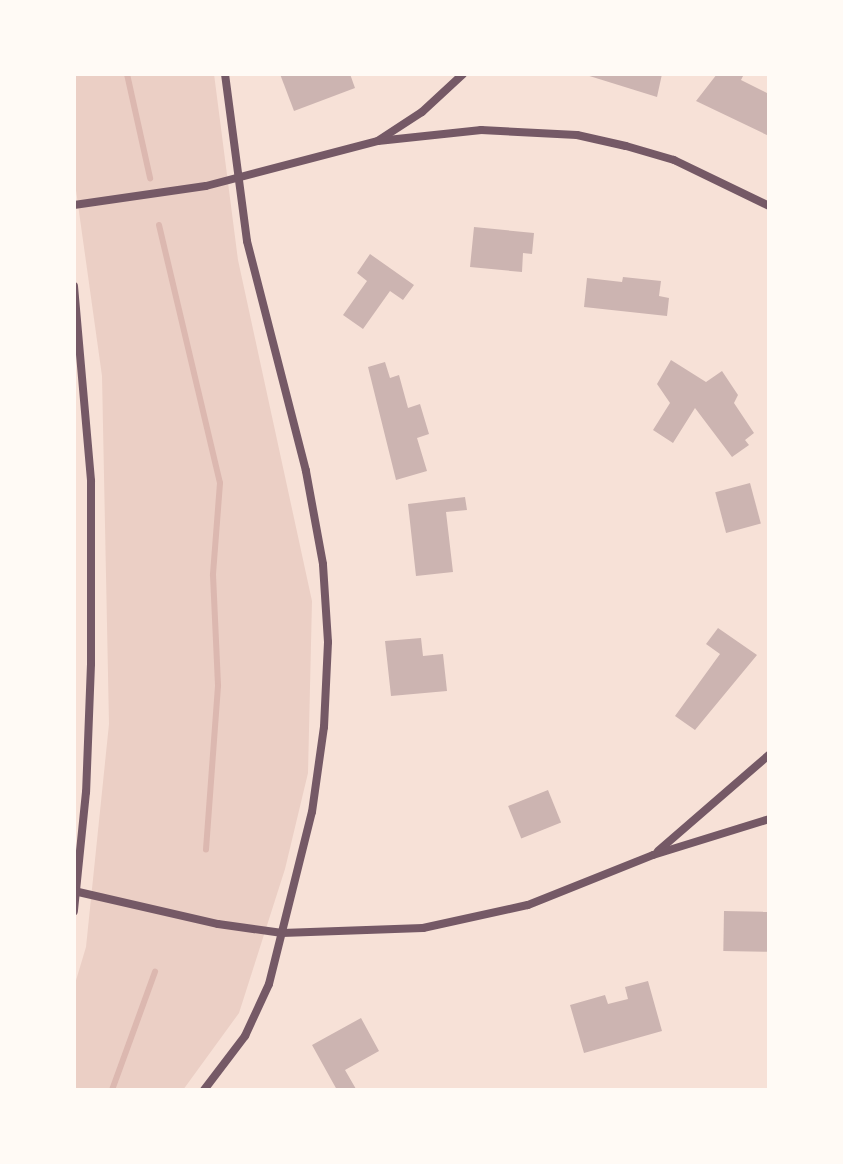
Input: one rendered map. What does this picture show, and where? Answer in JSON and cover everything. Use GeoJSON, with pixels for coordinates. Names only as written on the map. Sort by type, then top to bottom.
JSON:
{"type":"FeatureCollection","features":[{"type":"Feature","properties":{"kind":"street"},"geometry":{"type":"LineString","coordinates":[[204,1090],[261,1007],[282,933],[312,812],[324,727],[328,642],[323,564],[306,471],[247,241],[225,74]]}},
{"type":"Feature","properties":{"kind":"street"},"geometry":{"type":"LineString","coordinates":[[378,141],[422,112],[463,74]]}},
{"type":"Feature","properties":{"kind":"street"},"geometry":{"type":"LineString","coordinates":[[74,205],[237,179],[378,141],[481,130],[577,135],[674,160],[769,206]]}},
{"type":"Feature","properties":{"kind":"street"},"geometry":{"type":"LineString","coordinates":[[74,286],[91,481],[91,679],[74,911]]}},
{"type":"Feature","properties":{"kind":"street"},"geometry":{"type":"LineString","coordinates":[[653,855],[734,791],[769,755]]}},
{"type":"Feature","properties":{"kind":"street"},"geometry":{"type":"LineString","coordinates":[[75,891],[218,924],[282,933],[453,923],[528,905],[653,855],[769,819]]}},
{"type":"Feature","properties":{"kind":"shaded area"},"geometry":{"type":"Polygon","coordinates":[[[74,74],[214,74],[238,260],[312,601],[308,773],[285,869],[239,1013],[183,1090],[74,1090],[74,987],[86,947],[109,724],[102,376],[74,176],[74,74]]]}},
{"type":"Feature","properties":{"kind":"building"},"geometry":{"type":"Polygon","coordinates":[[[280,74],[350,74],[355,88],[294,111],[280,74]]]}},
{"type":"Feature","properties":{"kind":"building"},"geometry":{"type":"Polygon","coordinates":[[[583,74],[662,74],[657,97],[583,74]]]}},
{"type":"Feature","properties":{"kind":"building"},"geometry":{"type":"Polygon","coordinates":[[[717,74],[744,74],[741,80],[769,94],[769,136],[696,101],[717,74]]]}},
{"type":"Feature","properties":{"kind":"building"},"geometry":{"type":"Polygon","coordinates":[[[474,227],[534,233],[532,254],[523,253],[522,272],[470,267],[474,227]]]}},
{"type":"Feature","properties":{"kind":"building"},"geometry":{"type":"Polygon","coordinates":[[[370,254],[414,285],[403,300],[390,291],[363,329],[343,315],[367,281],[357,273],[370,254]]]}},
{"type":"Feature","properties":{"kind":"building"},"geometry":{"type":"Polygon","coordinates":[[[623,277],[661,281],[659,296],[669,298],[667,316],[584,307],[587,278],[622,282],[623,277]]]}},
{"type":"Feature","properties":{"kind":"building"},"geometry":{"type":"Polygon","coordinates":[[[671,360],[706,382],[722,371],[738,395],[734,403],[754,433],[745,440],[749,445],[732,457],[695,408],[673,443],[653,430],[670,403],[657,384],[671,360]]]}},
{"type":"Feature","properties":{"kind":"building"},"geometry":{"type":"Polygon","coordinates":[[[385,362],[390,378],[399,375],[408,408],[420,404],[429,434],[417,438],[427,471],[396,480],[368,367],[385,362]]]}},
{"type":"Feature","properties":{"kind":"building"},"geometry":{"type":"Polygon","coordinates":[[[750,483],[761,524],[726,533],[715,492],[750,483]]]}},
{"type":"Feature","properties":{"kind":"building"},"geometry":{"type":"Polygon","coordinates":[[[465,497],[467,510],[446,512],[453,572],[416,576],[408,504],[465,497]]]}},
{"type":"Feature","properties":{"kind":"building"},"geometry":{"type":"Polygon","coordinates":[[[718,628],[757,655],[695,730],[675,716],[720,654],[706,644],[718,628]]]}},
{"type":"Feature","properties":{"kind":"building"},"geometry":{"type":"Polygon","coordinates":[[[421,638],[423,656],[443,654],[447,691],[391,696],[385,641],[421,638]]]}},
{"type":"Feature","properties":{"kind":"building"},"geometry":{"type":"Polygon","coordinates":[[[548,790],[561,822],[521,839],[508,806],[548,790]]]}},
{"type":"Feature","properties":{"kind":"building"},"geometry":{"type":"Polygon","coordinates":[[[724,911],[768,912],[767,952],[723,951],[724,911]]]}},
{"type":"Feature","properties":{"kind":"building"},"geometry":{"type":"Polygon","coordinates":[[[648,981],[662,1031],[584,1053],[570,1005],[605,995],[608,1004],[628,999],[625,987],[648,981]]]}},
{"type":"Feature","properties":{"kind":"building"},"geometry":{"type":"Polygon","coordinates":[[[361,1018],[379,1051],[345,1070],[356,1089],[337,1090],[312,1045],[361,1018]]]}},
{"type":"Feature","properties":{"kind":"waterway"},"geometry":{"type":"LineString","coordinates":[[127,74],[150,178]]}},
{"type":"Feature","properties":{"kind":"waterway"},"geometry":{"type":"LineString","coordinates":[[159,225],[220,483],[213,575],[218,686],[206,850]]}},
{"type":"Feature","properties":{"kind":"waterway"},"geometry":{"type":"LineString","coordinates":[[112,1090],[155,972]]}}]}
